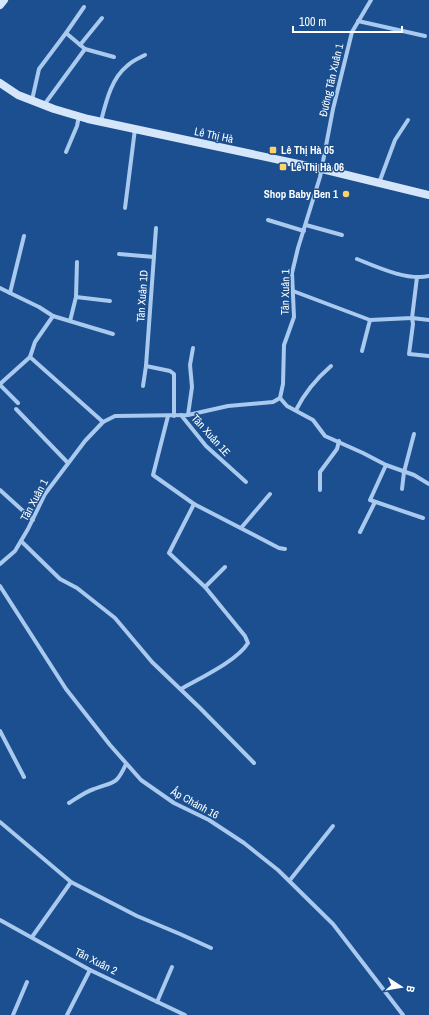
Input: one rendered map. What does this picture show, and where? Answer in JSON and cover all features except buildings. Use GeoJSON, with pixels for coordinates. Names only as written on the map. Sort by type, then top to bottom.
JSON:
{"type":"FeatureCollection","features":[{"type":"Feature","properties":{"kind":"street"},"geometry":{"type":"LineString","coordinates":[[0,5],[4,0]]}},
{"type":"Feature","properties":{"kind":"street","name":"Đường Tân Xuân 1"},"geometry":{"type":"LineString","coordinates":[[322,169],[343,66],[352,32],[371,0]]}},
{"type":"Feature","properties":{"kind":"street"},"geometry":{"type":"LineString","coordinates":[[32,100],[39,69],[84,7]]}},
{"type":"Feature","properties":{"kind":"street"},"geometry":{"type":"LineString","coordinates":[[80,45],[102,18]]}},
{"type":"Feature","properties":{"kind":"street"},"geometry":{"type":"LineString","coordinates":[[358,21],[425,36]]}},
{"type":"Feature","properties":{"kind":"street"},"geometry":{"type":"LineString","coordinates":[[66,33],[85,49],[114,56]]}},
{"type":"Feature","properties":{"kind":"street"},"geometry":{"type":"LineString","coordinates":[[44,105],[85,49]]}},
{"type":"Feature","properties":{"kind":"street"},"geometry":{"type":"LineString","coordinates":[[101,121],[109,93],[116,79],[126,66],[145,55]]}},
{"type":"Feature","properties":{"kind":"street","name":"Lê Thị Hà"},"geometry":{"type":"LineString","coordinates":[[0,83],[18,95],[79,116],[429,194]]}},
{"type":"Feature","properties":{"kind":"street"},"geometry":{"type":"LineString","coordinates":[[66,152],[77,126],[79,116]]}},
{"type":"Feature","properties":{"kind":"street"},"geometry":{"type":"LineString","coordinates":[[379,183],[394,140],[408,120]]}},
{"type":"Feature","properties":{"kind":"street"},"geometry":{"type":"LineString","coordinates":[[125,208],[135,129]]}},
{"type":"Feature","properties":{"kind":"street","name":"Tân Xuân 1"},"geometry":{"type":"LineString","coordinates":[[0,564],[16,551],[45,494],[85,441],[103,422],[115,416],[188,415],[228,406],[273,402],[280,398],[283,384],[284,345],[294,317],[292,273],[322,169]]}},
{"type":"Feature","properties":{"kind":"street"},"geometry":{"type":"LineString","coordinates":[[268,220],[304,231]]}},
{"type":"Feature","properties":{"kind":"street"},"geometry":{"type":"LineString","coordinates":[[306,225],[342,235]]}},
{"type":"Feature","properties":{"kind":"street","name":"Tân Xuân 1D"},"geometry":{"type":"LineString","coordinates":[[143,386],[146,366],[156,228]]}},
{"type":"Feature","properties":{"kind":"street"},"geometry":{"type":"LineString","coordinates":[[10,292],[24,236]]}},
{"type":"Feature","properties":{"kind":"street"},"geometry":{"type":"LineString","coordinates":[[119,254],[154,257]]}},
{"type":"Feature","properties":{"kind":"street"},"geometry":{"type":"LineString","coordinates":[[357,260],[390,272],[417,277],[429,276]]}},
{"type":"Feature","properties":{"kind":"street"},"geometry":{"type":"LineString","coordinates":[[70,321],[76,297],[77,262]]}},
{"type":"Feature","properties":{"kind":"street"},"geometry":{"type":"LineString","coordinates":[[417,277],[409,354],[429,356]]}},
{"type":"Feature","properties":{"kind":"street"},"geometry":{"type":"LineString","coordinates":[[0,288],[39,307],[53,316],[113,334]]}},
{"type":"Feature","properties":{"kind":"street"},"geometry":{"type":"LineString","coordinates":[[293,291],[370,320],[412,318],[429,320]]}},
{"type":"Feature","properties":{"kind":"street"},"geometry":{"type":"LineString","coordinates":[[76,297],[110,301]]}},
{"type":"Feature","properties":{"kind":"street"},"geometry":{"type":"LineString","coordinates":[[18,403],[0,385],[30,357],[35,342],[53,316]]}},
{"type":"Feature","properties":{"kind":"street"},"geometry":{"type":"LineString","coordinates":[[362,351],[370,320]]}},
{"type":"Feature","properties":{"kind":"street"},"geometry":{"type":"LineString","coordinates":[[188,415],[192,387],[190,365],[193,348]]}},
{"type":"Feature","properties":{"kind":"street"},"geometry":{"type":"LineString","coordinates":[[30,357],[103,422]]}},
{"type":"Feature","properties":{"kind":"street"},"geometry":{"type":"LineString","coordinates":[[146,366],[170,371],[174,374],[174,416]]}},
{"type":"Feature","properties":{"kind":"street"},"geometry":{"type":"LineString","coordinates":[[296,410],[303,396],[319,376],[331,366]]}},
{"type":"Feature","properties":{"kind":"street"},"geometry":{"type":"LineString","coordinates":[[280,398],[287,406],[313,420],[324,436],[338,441],[386,466],[414,475],[429,484]]}},
{"type":"Feature","properties":{"kind":"street"},"geometry":{"type":"LineString","coordinates":[[16,409],[68,463]]}},
{"type":"Feature","properties":{"kind":"street","name":"Tân Xuân 1E"},"geometry":{"type":"LineString","coordinates":[[181,415],[206,446],[246,482]]}},
{"type":"Feature","properties":{"kind":"street"},"geometry":{"type":"LineString","coordinates":[[168,416],[153,475],[194,504],[279,548],[285,549]]}},
{"type":"Feature","properties":{"kind":"street"},"geometry":{"type":"LineString","coordinates":[[402,489],[404,472],[414,434]]}},
{"type":"Feature","properties":{"kind":"street"},"geometry":{"type":"LineString","coordinates":[[320,490],[320,472],[337,448],[338,441]]}},
{"type":"Feature","properties":{"kind":"street"},"geometry":{"type":"LineString","coordinates":[[386,466],[370,500],[423,518]]}},
{"type":"Feature","properties":{"kind":"street"},"geometry":{"type":"LineString","coordinates":[[0,490],[33,520]]}},
{"type":"Feature","properties":{"kind":"street"},"geometry":{"type":"LineString","coordinates":[[241,528],[270,494]]}},
{"type":"Feature","properties":{"kind":"street"},"geometry":{"type":"LineString","coordinates":[[360,532],[375,502]]}},
{"type":"Feature","properties":{"kind":"street"},"geometry":{"type":"LineString","coordinates":[[181,689],[228,662],[243,650],[248,643],[246,636],[205,587],[169,553],[194,504]]}},
{"type":"Feature","properties":{"kind":"street"},"geometry":{"type":"LineString","coordinates":[[22,541],[60,579],[83,592],[114,618],[152,662],[181,689],[254,763]]}},
{"type":"Feature","properties":{"kind":"street"},"geometry":{"type":"LineString","coordinates":[[205,587],[225,567]]}},
{"type":"Feature","properties":{"kind":"street","name":"Ấp Chánh 16"},"geometry":{"type":"LineString","coordinates":[[0,586],[66,689],[110,745],[141,780],[174,803],[209,820],[238,839],[290,880],[333,924],[403,1015]]}},
{"type":"Feature","properties":{"kind":"street"},"geometry":{"type":"LineString","coordinates":[[0,731],[24,777]]}},
{"type":"Feature","properties":{"kind":"street"},"geometry":{"type":"LineString","coordinates":[[69,803],[92,789],[115,782],[121,775],[126,764]]}},
{"type":"Feature","properties":{"kind":"street"},"geometry":{"type":"LineString","coordinates":[[0,822],[71,882],[137,916],[211,948]]}},
{"type":"Feature","properties":{"kind":"street"},"geometry":{"type":"LineString","coordinates":[[290,880],[333,826]]}},
{"type":"Feature","properties":{"kind":"street"},"geometry":{"type":"LineString","coordinates":[[32,937],[71,882]]}},
{"type":"Feature","properties":{"kind":"street","name":"Tân Xuân 2"},"geometry":{"type":"LineString","coordinates":[[0,920],[90,970],[185,1015]]}},
{"type":"Feature","properties":{"kind":"street"},"geometry":{"type":"LineString","coordinates":[[157,1002],[172,967]]}},
{"type":"Feature","properties":{"kind":"street"},"geometry":{"type":"LineString","coordinates":[[67,1015],[90,970]]}},
{"type":"Feature","properties":{"kind":"street"},"geometry":{"type":"LineString","coordinates":[[13,1015],[27,982]]}},
{"type":"Feature","properties":{"kind":"place","name":"Lê Thị Hà 05"},"geometry":{"type":"Point","coordinates":[273,150]}},
{"type":"Feature","properties":{"kind":"place","name":"Lê Thị Hà 06"},"geometry":{"type":"Point","coordinates":[283,167]}},
{"type":"Feature","properties":{"kind":"place","name":"Shop Baby Ben 1"},"geometry":{"type":"Point","coordinates":[346,194]}}]}
